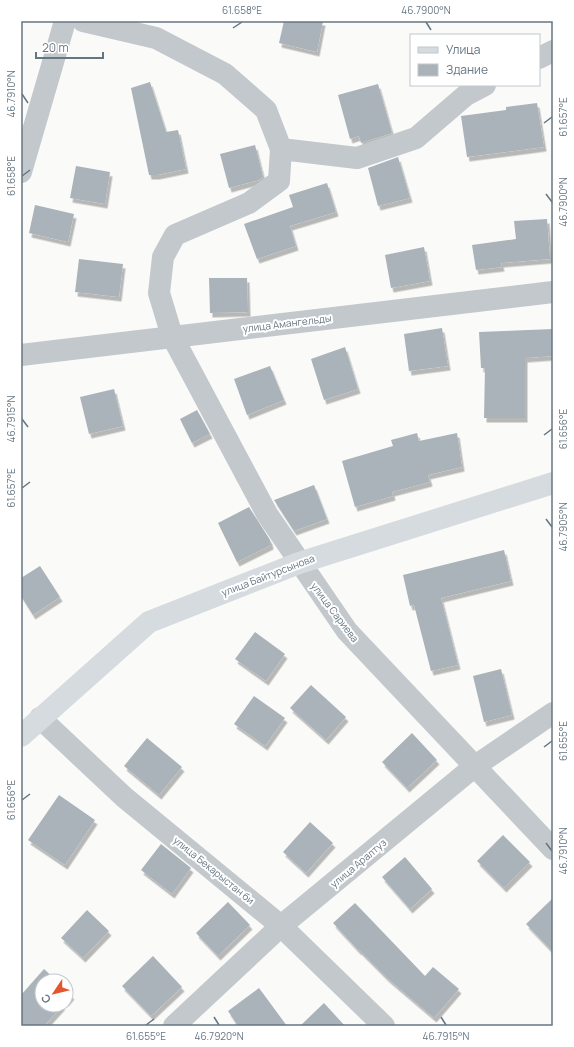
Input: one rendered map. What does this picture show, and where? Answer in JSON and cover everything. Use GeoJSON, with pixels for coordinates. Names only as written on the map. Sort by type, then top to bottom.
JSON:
{"type":"FeatureCollection","features":[{"type":"Feature","properties":{"kind":"street"},"geometry":{"type":"LineString","coordinates":[[21,172],[65,21]]}},
{"type":"Feature","properties":{"kind":"street"},"geometry":{"type":"LineString","coordinates":[[83,21],[156,38],[225,74],[266,110],[281,149],[357,158],[416,138],[466,95],[483,86]]}},
{"type":"Feature","properties":{"kind":"street"},"geometry":{"type":"LineString","coordinates":[[540,58],[553,51]]}},
{"type":"Feature","properties":{"kind":"street","name":"улица Сариева"},"geometry":{"type":"LineString","coordinates":[[281,149],[279,181],[250,203],[175,235],[163,257],[159,293],[172,336],[267,514],[299,563],[347,631],[553,848]]}},
{"type":"Feature","properties":{"kind":"street","name":"улица Амангельды"},"geometry":{"type":"LineString","coordinates":[[21,355],[553,292]]}},
{"type":"Feature","properties":{"kind":"street","name":"улица Байтурсынова"},"geometry":{"type":"LineString","coordinates":[[21,736],[149,622],[299,563],[553,483]]}},
{"type":"Feature","properties":{"kind":"street","name":"улица Аралтуз"},"geometry":{"type":"LineString","coordinates":[[174,1026],[282,926],[475,766],[553,713]]}},
{"type":"Feature","properties":{"kind":"street","name":"улица Бекарыстан би"},"geometry":{"type":"LineString","coordinates":[[40,718],[124,797],[282,926],[384,1026]]}},
{"type":"Feature","properties":{"kind":"building"},"geometry":{"type":"Polygon","coordinates":[[[284,21],[323,21],[317,52],[279,43],[284,21]]]}},
{"type":"Feature","properties":{"kind":"building"},"geometry":{"type":"Polygon","coordinates":[[[150,82],[166,132],[178,130],[186,169],[157,175],[149,175],[131,88],[150,82]]]}},
{"type":"Feature","properties":{"kind":"building"},"geometry":{"type":"Polygon","coordinates":[[[378,84],[392,133],[361,143],[359,136],[350,139],[338,95],[378,84]]]}},
{"type":"Feature","properties":{"kind":"building"},"geometry":{"type":"Polygon","coordinates":[[[537,103],[544,147],[467,157],[461,116],[506,110],[506,107],[537,103]]]}},
{"type":"Feature","properties":{"kind":"building"},"geometry":{"type":"Polygon","coordinates":[[[255,145],[263,177],[259,180],[229,188],[220,154],[255,145]]]}},
{"type":"Feature","properties":{"kind":"building"},"geometry":{"type":"Polygon","coordinates":[[[398,157],[410,198],[378,206],[368,168],[398,157]]]}},
{"type":"Feature","properties":{"kind":"building"},"geometry":{"type":"Polygon","coordinates":[[[76,166],[110,172],[105,204],[70,198],[76,166]]]}},
{"type":"Feature","properties":{"kind":"building"},"geometry":{"type":"Polygon","coordinates":[[[327,183],[336,212],[290,226],[296,246],[257,259],[244,224],[293,207],[289,195],[327,183]]]}},
{"type":"Feature","properties":{"kind":"building"},"geometry":{"type":"Polygon","coordinates":[[[35,205],[74,214],[68,242],[29,233],[35,205]]]}},
{"type":"Feature","properties":{"kind":"building"},"geometry":{"type":"Polygon","coordinates":[[[547,219],[550,259],[501,263],[502,267],[476,270],[472,245],[516,239],[514,221],[547,219]]]}},
{"type":"Feature","properties":{"kind":"building"},"geometry":{"type":"Polygon","coordinates":[[[424,247],[430,281],[391,288],[385,255],[424,247]]]}},
{"type":"Feature","properties":{"kind":"building"},"geometry":{"type":"Polygon","coordinates":[[[79,259],[123,264],[119,297],[75,292],[79,259]]]}},
{"type":"Feature","properties":{"kind":"building"},"geometry":{"type":"Polygon","coordinates":[[[209,278],[247,278],[248,312],[210,313],[209,278]]]}},
{"type":"Feature","properties":{"kind":"building"},"geometry":{"type":"Polygon","coordinates":[[[442,328],[448,366],[409,371],[404,334],[442,328]]]}},
{"type":"Feature","properties":{"kind":"building"},"geometry":{"type":"Polygon","coordinates":[[[553,329],[553,356],[525,358],[525,418],[484,418],[485,368],[481,368],[479,332],[553,329]]]}},
{"type":"Feature","properties":{"kind":"building"},"geometry":{"type":"Polygon","coordinates":[[[345,347],[358,389],[324,400],[311,359],[345,347]]]}},
{"type":"Feature","properties":{"kind":"building"},"geometry":{"type":"Polygon","coordinates":[[[270,366],[284,400],[247,415],[234,379],[270,366]]]}},
{"type":"Feature","properties":{"kind":"building"},"geometry":{"type":"Polygon","coordinates":[[[114,389],[123,426],[89,434],[80,397],[114,389]]]}},
{"type":"Feature","properties":{"kind":"building"},"geometry":{"type":"Polygon","coordinates":[[[197,410],[210,434],[192,443],[180,419],[197,410]]]}},
{"type":"Feature","properties":{"kind":"building"},"geometry":{"type":"Polygon","coordinates":[[[417,433],[419,441],[457,433],[462,467],[428,475],[430,482],[392,492],[393,496],[355,507],[342,461],[393,446],[391,440],[417,433]]]}},
{"type":"Feature","properties":{"kind":"building"},"geometry":{"type":"Polygon","coordinates":[[[314,485],[327,519],[294,531],[274,500],[314,485]]]}},
{"type":"Feature","properties":{"kind":"building"},"geometry":{"type":"Polygon","coordinates":[[[249,507],[270,540],[271,545],[237,562],[218,523],[249,507]]]}},
{"type":"Feature","properties":{"kind":"building"},"geometry":{"type":"Polygon","coordinates":[[[504,550],[511,581],[441,598],[458,665],[431,671],[414,605],[410,606],[403,575],[504,550]]]}},
{"type":"Feature","properties":{"kind":"building"},"geometry":{"type":"Polygon","coordinates":[[[40,566],[60,597],[33,615],[21,596],[21,578],[40,566]]]}},
{"type":"Feature","properties":{"kind":"building"},"geometry":{"type":"Polygon","coordinates":[[[255,632],[285,654],[266,681],[235,659],[255,632]]]}},
{"type":"Feature","properties":{"kind":"building"},"geometry":{"type":"Polygon","coordinates":[[[501,669],[512,715],[484,722],[473,676],[501,669]]]}},
{"type":"Feature","properties":{"kind":"building"},"geometry":{"type":"Polygon","coordinates":[[[311,685],[346,717],[326,740],[290,708],[311,685]]]}},
{"type":"Feature","properties":{"kind":"building"},"geometry":{"type":"Polygon","coordinates":[[[254,696],[285,718],[265,746],[234,724],[254,696]]]}},
{"type":"Feature","properties":{"kind":"building"},"geometry":{"type":"Polygon","coordinates":[[[412,733],[437,760],[407,788],[382,762],[412,733]]]}},
{"type":"Feature","properties":{"kind":"building"},"geometry":{"type":"Polygon","coordinates":[[[147,738],[182,767],[159,795],[124,766],[147,738]]]}},
{"type":"Feature","properties":{"kind":"building"},"geometry":{"type":"Polygon","coordinates":[[[59,795],[95,820],[65,865],[28,840],[59,795]]]}},
{"type":"Feature","properties":{"kind":"building"},"geometry":{"type":"Polygon","coordinates":[[[310,822],[333,843],[306,873],[283,852],[310,822]]]}},
{"type":"Feature","properties":{"kind":"building"},"geometry":{"type":"Polygon","coordinates":[[[503,835],[530,862],[504,888],[477,861],[503,835]]]}},
{"type":"Feature","properties":{"kind":"building"},"geometry":{"type":"Polygon","coordinates":[[[161,844],[191,868],[172,894],[141,870],[161,844]]]}},
{"type":"Feature","properties":{"kind":"building"},"geometry":{"type":"Polygon","coordinates":[[[405,857],[432,889],[410,909],[382,877],[405,857]]]}},
{"type":"Feature","properties":{"kind":"building"},"geometry":{"type":"Polygon","coordinates":[[[553,898],[553,952],[526,924],[553,898]]]}},
{"type":"Feature","properties":{"kind":"building"},"geometry":{"type":"Polygon","coordinates":[[[228,902],[250,925],[218,956],[196,933],[228,902]]]}},
{"type":"Feature","properties":{"kind":"building"},"geometry":{"type":"Polygon","coordinates":[[[355,903],[425,976],[433,967],[459,989],[434,1018],[387,978],[333,923],[355,903]]]}},
{"type":"Feature","properties":{"kind":"building"},"geometry":{"type":"Polygon","coordinates":[[[87,910],[109,931],[83,958],[61,938],[87,910]]]}},
{"type":"Feature","properties":{"kind":"building"},"geometry":{"type":"Polygon","coordinates":[[[153,956],[182,987],[151,1016],[122,986],[153,956]]]}},
{"type":"Feature","properties":{"kind":"building"},"geometry":{"type":"Polygon","coordinates":[[[44,969],[48,973],[40,973],[44,969]]]}},
{"type":"Feature","properties":{"kind":"building"},"geometry":{"type":"Polygon","coordinates":[[[34,980],[34,1013],[56,1013],[44,1026],[21,1026],[21,995],[34,980]]]}},
{"type":"Feature","properties":{"kind":"building"},"geometry":{"type":"Polygon","coordinates":[[[259,988],[287,1026],[238,1026],[228,1011],[259,988]]]}},
{"type":"Feature","properties":{"kind":"building"},"geometry":{"type":"Polygon","coordinates":[[[324,1003],[345,1026],[300,1026],[324,1003]]]}}]}
